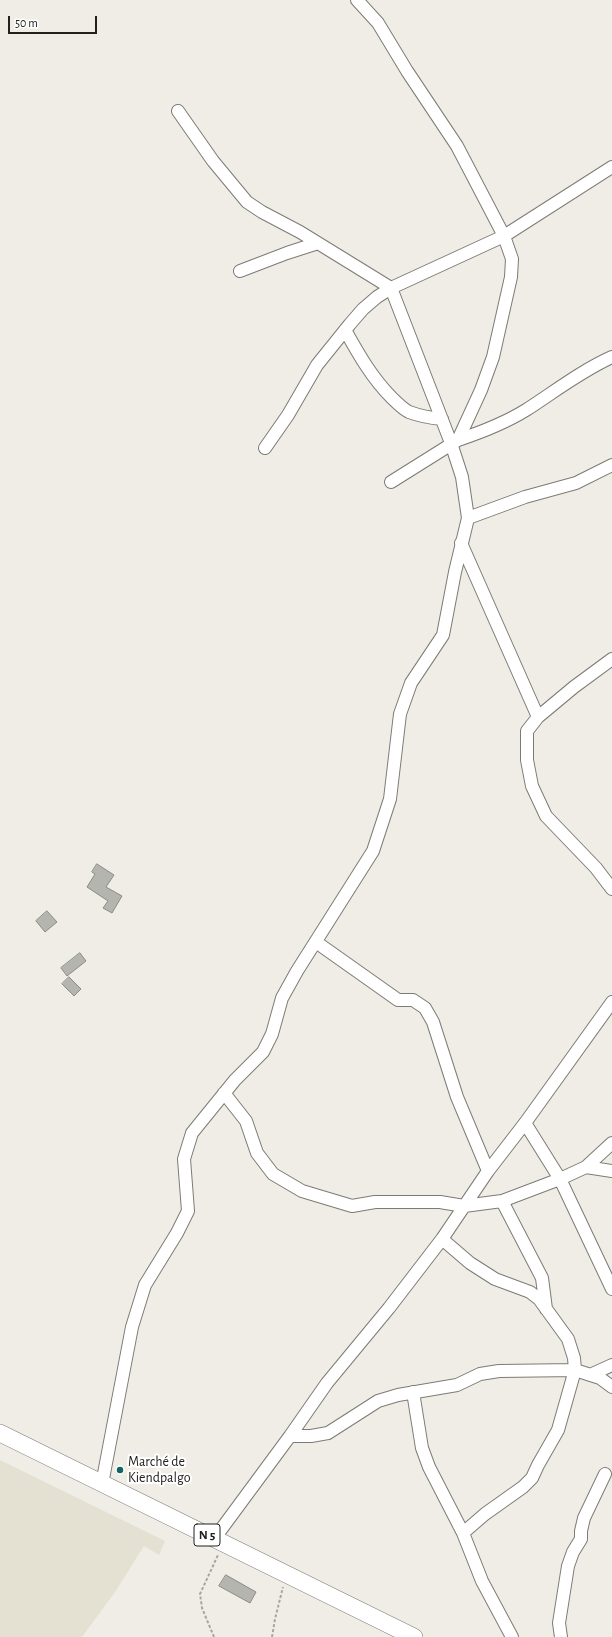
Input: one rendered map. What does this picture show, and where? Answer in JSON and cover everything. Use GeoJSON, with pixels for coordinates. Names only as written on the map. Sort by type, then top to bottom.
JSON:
{"type":"FeatureCollection","features":[{"type":"Feature","properties":{"kind":"highway","name":"N 5"},"geometry":{"type":"LineString","coordinates":[[0,1433],[414,1637]]}},
{"type":"Feature","properties":{"kind":"street"},"geometry":{"type":"LineString","coordinates":[[357,0],[378,23],[407,71],[457,146],[504,236],[512,259],[511,277],[504,314],[493,358],[481,390],[455,441]]}},
{"type":"Feature","properties":{"kind":"street"},"geometry":{"type":"LineString","coordinates":[[102,1484],[132,1327],[145,1285],[177,1233],[188,1211],[184,1159],[192,1133],[235,1080],[263,1052],[272,1034],[282,998],[373,851],[390,799],[400,714],[411,682],[443,635],[461,543],[468,518],[455,441],[442,419],[391,288],[318,243],[247,202],[213,161],[178,112]]}},
{"type":"Feature","properties":{"kind":"street"},"geometry":{"type":"LineString","coordinates":[[265,448],[288,415],[317,365],[345,330],[377,296],[391,288],[504,236],[612,167]]}},
{"type":"Feature","properties":{"kind":"street"},"geometry":{"type":"LineString","coordinates":[[240,271],[318,243]]}},
{"type":"Feature","properties":{"kind":"street"},"geometry":{"type":"LineString","coordinates":[[345,330],[365,367],[379,385],[395,401],[408,411],[422,416],[442,419]]}},
{"type":"Feature","properties":{"kind":"street"},"geometry":{"type":"LineString","coordinates":[[391,482],[455,441],[497,426],[524,411],[598,363],[612,357]]}},
{"type":"Feature","properties":{"kind":"street"},"geometry":{"type":"LineString","coordinates":[[468,518],[525,497],[576,482],[612,465]]}},
{"type":"Feature","properties":{"kind":"street"},"geometry":{"type":"LineString","coordinates":[[461,543],[538,717]]}},
{"type":"Feature","properties":{"kind":"street"},"geometry":{"type":"LineString","coordinates":[[612,659],[574,686],[538,717],[527,731],[527,760],[532,786],[546,816],[596,868],[612,890]]}},
{"type":"Feature","properties":{"kind":"street"},"geometry":{"type":"LineString","coordinates":[[316,942],[398,1000],[413,1000],[425,1008],[433,1022],[457,1097],[488,1171]]}},
{"type":"Feature","properties":{"kind":"street"},"geometry":{"type":"LineString","coordinates":[[219,1541],[327,1383],[389,1308],[442,1239],[488,1171],[525,1123],[612,1002]]}},
{"type":"Feature","properties":{"kind":"street"},"geometry":{"type":"LineString","coordinates":[[224,1093],[246,1122],[257,1152],[273,1174],[302,1191],[352,1206],[375,1202],[440,1202],[464,1206],[502,1201],[560,1179],[586,1167],[612,1143]]}},
{"type":"Feature","properties":{"kind":"street"},"geometry":{"type":"LineString","coordinates":[[525,1123],[560,1179],[612,1289]]}},
{"type":"Feature","properties":{"kind":"street"},"geometry":{"type":"LineString","coordinates":[[586,1167],[612,1171]]}},
{"type":"Feature","properties":{"kind":"street"},"geometry":{"type":"LineString","coordinates":[[502,1201],[542,1278],[546,1309]]}},
{"type":"Feature","properties":{"kind":"street"},"geometry":{"type":"LineString","coordinates":[[442,1239],[470,1263],[495,1279],[530,1292],[539,1299],[568,1339],[574,1358],[574,1370],[558,1430],[532,1478],[523,1487],[485,1514],[464,1533]]}},
{"type":"Feature","properties":{"kind":"street"},"geometry":{"type":"LineString","coordinates":[[590,1374],[612,1364]]}},
{"type":"Feature","properties":{"kind":"street"},"geometry":{"type":"LineString","coordinates":[[290,1436],[311,1436],[328,1433],[378,1401],[398,1395],[457,1385],[480,1374],[499,1371],[574,1370],[600,1378],[612,1386]]}},
{"type":"Feature","properties":{"kind":"street"},"geometry":{"type":"LineString","coordinates":[[413,1392],[424,1454],[429,1467],[464,1533],[482,1581],[512,1637]]}},
{"type":"Feature","properties":{"kind":"street"},"geometry":{"type":"LineString","coordinates":[[561,1637],[559,1623],[568,1566],[573,1552],[581,1540],[584,1518],[605,1474]]}},
{"type":"Feature","properties":{"kind":"path"},"geometry":{"type":"LineString","coordinates":[[214,1637],[202,1608],[200,1594],[219,1541]]}},
{"type":"Feature","properties":{"kind":"path"},"geometry":{"type":"LineString","coordinates":[[272,1637],[286,1574]]}},
{"type":"Feature","properties":{"kind":"shaded area"},"geometry":{"type":"Polygon","coordinates":[[[0,1460],[165,1541],[159,1555],[144,1546],[115,1592],[82,1637],[0,1637],[0,1460]]]}},
{"type":"Feature","properties":{"kind":"building"},"geometry":{"type":"Polygon","coordinates":[[[97,864],[114,875],[106,887],[122,896],[112,913],[103,908],[108,901],[87,887],[95,874],[92,872],[97,864]]]}},
{"type":"Feature","properties":{"kind":"building"},"geometry":{"type":"Polygon","coordinates":[[[47,911],[57,922],[45,932],[36,921],[47,911]]]}},
{"type":"Feature","properties":{"kind":"building"},"geometry":{"type":"Polygon","coordinates":[[[80,953],[86,961],[67,976],[61,968],[80,953]]]}},
{"type":"Feature","properties":{"kind":"building"},"geometry":{"type":"Polygon","coordinates":[[[69,977],[81,989],[74,996],[62,984],[69,977]]]}},
{"type":"Feature","properties":{"kind":"building"},"geometry":{"type":"Polygon","coordinates":[[[226,1575],[256,1592],[250,1603],[219,1586],[226,1575]]]}},
{"type":"Feature","properties":{"kind":"place","name":"Marché de Kiendpalgo"},"geometry":{"type":"Point","coordinates":[120,1470]}}]}
